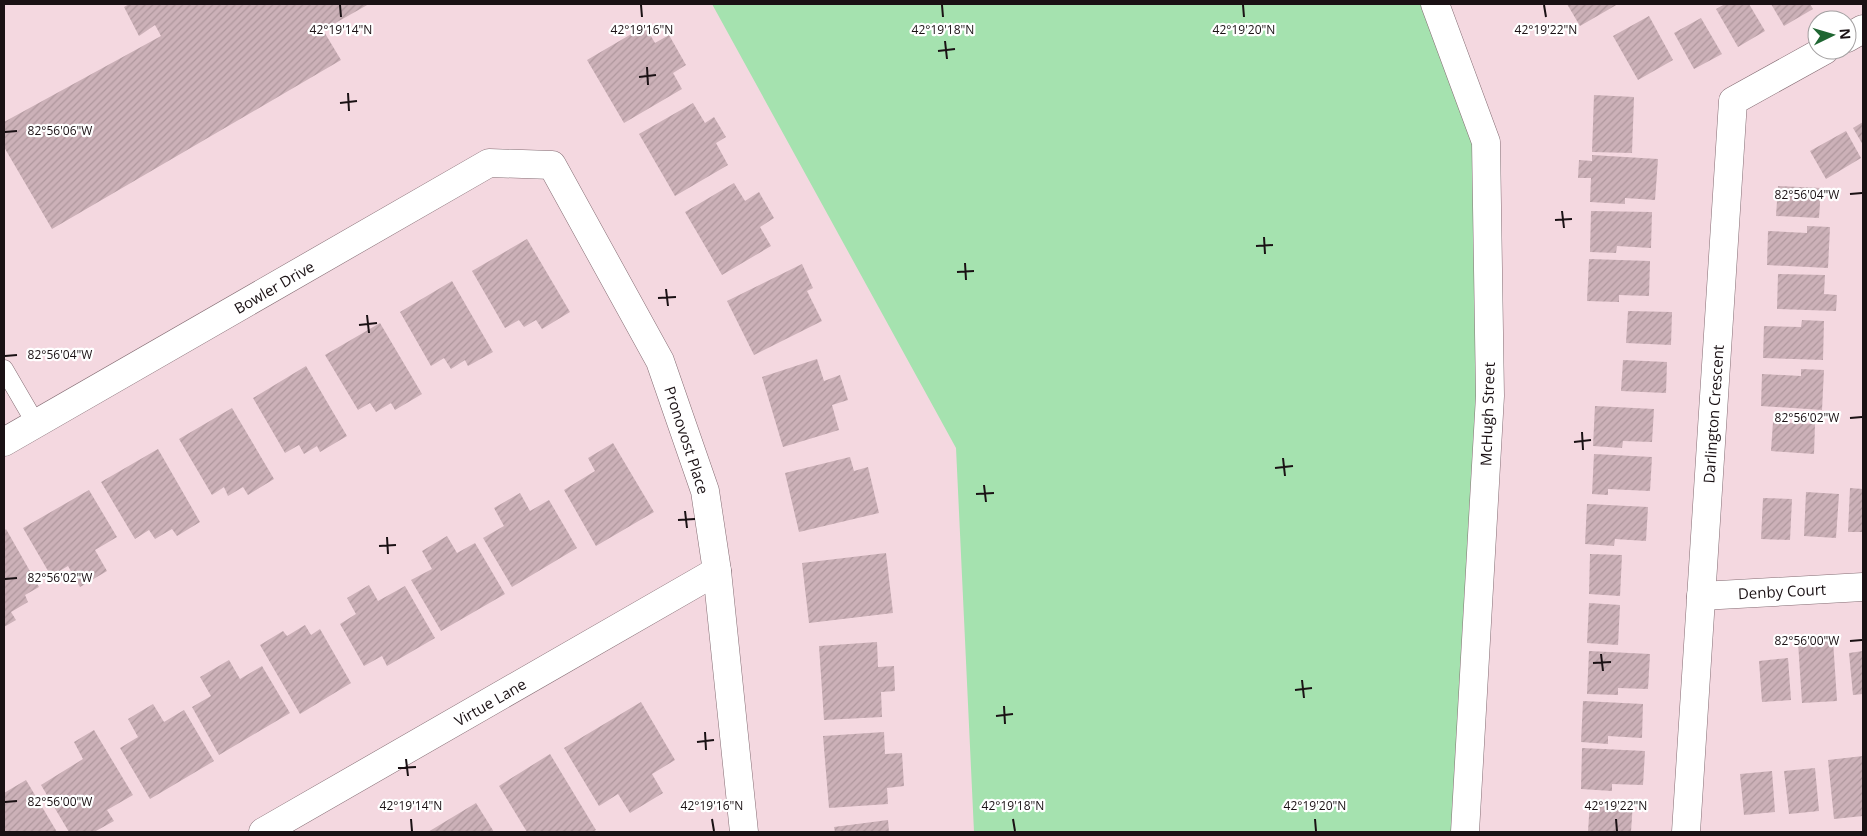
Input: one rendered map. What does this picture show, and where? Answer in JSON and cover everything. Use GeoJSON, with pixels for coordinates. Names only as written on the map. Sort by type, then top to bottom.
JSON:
{"type":"FeatureCollection","features":[{"type":"Feature","properties":{"kind":"street","name":"McHugh Street"},"geometry":{"type":"LineString","coordinates":[[1436,4],[1486,142],[1490,396],[1465,832]]}},
{"type":"Feature","properties":{"kind":"street","name":"Darlington Crescent"},"geometry":{"type":"LineString","coordinates":[[1686,832],[1733,101],[1807,60]]}},
{"type":"Feature","properties":{"kind":"street","name":"Bowler Drive"},"geometry":{"type":"LineString","coordinates":[[4,442],[489,163],[552,165]]}},
{"type":"Feature","properties":{"kind":"street","name":"Pronovost Place"},"geometry":{"type":"LineString","coordinates":[[552,165],[660,361],[705,491],[717,571],[744,832]]}},
{"type":"Feature","properties":{"kind":"street","name":"Virtue Lane"},"geometry":{"type":"LineString","coordinates":[[262,832],[717,571]]}},
{"type":"Feature","properties":{"kind":"street","name":"Denby Court"},"geometry":{"type":"LineString","coordinates":[[1702,596],[1863,587]]}},
{"type":"Feature","properties":{"kind":"lane"},"geometry":{"type":"LineString","coordinates":[[4,369],[36,424]]}},
{"type":"Feature","properties":{"kind":"green space"},"geometry":{"type":"Polygon","coordinates":[[[712,4],[1435,4],[1486,142],[1465,832],[974,832],[956,448],[712,4]]]}},
{"type":"Feature","properties":{"kind":"building"},"geometry":{"type":"Polygon","coordinates":[[[129,4],[369,4],[323,30],[341,60],[52,229],[4,147],[4,122],[161,36],[155,25],[139,36],[124,7],[129,4]]]}},
{"type":"Feature","properties":{"kind":"building"},"geometry":{"type":"Polygon","coordinates":[[[1567,4],[1618,4],[1580,26],[1567,4]]]}},
{"type":"Feature","properties":{"kind":"building"},"geometry":{"type":"Polygon","coordinates":[[[1725,4],[1749,4],[1765,31],[1738,47],[1716,9],[1725,4]]]}},
{"type":"Feature","properties":{"kind":"building"},"geometry":{"type":"Polygon","coordinates":[[[1771,4],[1810,4],[1813,9],[1807,10],[1807,13],[1784,26],[1771,4]]]}},
{"type":"Feature","properties":{"kind":"building"},"geometry":{"type":"Polygon","coordinates":[[[1649,16],[1673,60],[1638,80],[1613,36],[1649,16]]]}},
{"type":"Feature","properties":{"kind":"building"},"geometry":{"type":"Polygon","coordinates":[[[1701,18],[1722,54],[1694,69],[1674,33],[1701,18]]]}},
{"type":"Feature","properties":{"kind":"building"},"geometry":{"type":"Polygon","coordinates":[[[645,26],[655,43],[669,35],[686,65],[673,73],[682,89],[624,123],[587,60],[645,26]]]}},
{"type":"Feature","properties":{"kind":"building"},"geometry":{"type":"Polygon","coordinates":[[[1594,95],[1634,97],[1632,153],[1592,152],[1594,95]]]}},
{"type":"Feature","properties":{"kind":"building"},"geometry":{"type":"Polygon","coordinates":[[[693,103],[705,123],[714,117],[726,137],[716,143],[728,165],[675,196],[639,134],[693,103]]]}},
{"type":"Feature","properties":{"kind":"building"},"geometry":{"type":"Polygon","coordinates":[[[1863,122],[1863,145],[1853,128],[1863,122]]]}},
{"type":"Feature","properties":{"kind":"building"},"geometry":{"type":"Polygon","coordinates":[[[1846,131],[1861,158],[1826,179],[1810,151],[1846,131]]]}},
{"type":"Feature","properties":{"kind":"building"},"geometry":{"type":"Polygon","coordinates":[[[1592,155],[1658,159],[1655,200],[1625,198],[1625,204],[1590,202],[1591,178],[1578,178],[1579,160],[1592,161],[1592,155]]]}},
{"type":"Feature","properties":{"kind":"building"},"geometry":{"type":"Polygon","coordinates":[[[734,183],[745,201],[759,192],[774,218],[760,227],[771,246],[722,275],[685,212],[734,183]]]}},
{"type":"Feature","properties":{"kind":"building"},"geometry":{"type":"Polygon","coordinates":[[[1778,186],[1821,188],[1819,218],[1776,216],[1778,186]]]}},
{"type":"Feature","properties":{"kind":"building"},"geometry":{"type":"Polygon","coordinates":[[[1591,211],[1652,212],[1651,248],[1617,246],[1616,253],[1590,252],[1591,211]]]}},
{"type":"Feature","properties":{"kind":"building"},"geometry":{"type":"Polygon","coordinates":[[[1807,226],[1830,227],[1828,268],[1767,265],[1768,231],[1807,233],[1807,226]]]}},
{"type":"Feature","properties":{"kind":"building"},"geometry":{"type":"Polygon","coordinates":[[[527,239],[570,312],[542,329],[536,320],[524,327],[519,320],[505,328],[472,271],[527,239]]]}},
{"type":"Feature","properties":{"kind":"building"},"geometry":{"type":"Polygon","coordinates":[[[1589,259],[1650,261],[1649,296],[1619,295],[1619,302],[1587,301],[1589,259]]]}},
{"type":"Feature","properties":{"kind":"building"},"geometry":{"type":"Polygon","coordinates":[[[802,264],[813,288],[807,291],[822,321],[754,355],[727,301],[802,264]]]}},
{"type":"Feature","properties":{"kind":"building"},"geometry":{"type":"Polygon","coordinates":[[[1778,274],[1825,275],[1824,294],[1837,295],[1836,311],[1777,309],[1778,274]]]}},
{"type":"Feature","properties":{"kind":"building"},"geometry":{"type":"Polygon","coordinates":[[[452,281],[493,352],[468,366],[465,360],[451,369],[444,358],[431,366],[400,312],[452,281]]]}},
{"type":"Feature","properties":{"kind":"building"},"geometry":{"type":"Polygon","coordinates":[[[1628,311],[1672,312],[1671,345],[1626,343],[1628,311]]]}},
{"type":"Feature","properties":{"kind":"building"},"geometry":{"type":"Polygon","coordinates":[[[1802,320],[1824,321],[1823,360],[1763,358],[1764,326],[1801,327],[1802,320]]]}},
{"type":"Feature","properties":{"kind":"building"},"geometry":{"type":"Polygon","coordinates":[[[380,323],[422,394],[395,410],[391,403],[376,412],[370,403],[358,410],[325,355],[380,323]]]}},
{"type":"Feature","properties":{"kind":"building"},"geometry":{"type":"Polygon","coordinates":[[[817,359],[824,381],[840,375],[848,400],[832,405],[839,430],[783,447],[762,377],[817,359]]]}},
{"type":"Feature","properties":{"kind":"building"},"geometry":{"type":"Polygon","coordinates":[[[1623,360],[1667,362],[1666,393],[1621,391],[1623,360]]]}},
{"type":"Feature","properties":{"kind":"building"},"geometry":{"type":"Polygon","coordinates":[[[306,366],[347,436],[320,452],[317,446],[304,454],[299,445],[285,453],[253,398],[306,366]]]}},
{"type":"Feature","properties":{"kind":"building"},"geometry":{"type":"Polygon","coordinates":[[[1801,369],[1824,370],[1822,410],[1761,406],[1762,374],[1801,376],[1801,369]]]}},
{"type":"Feature","properties":{"kind":"building"},"geometry":{"type":"Polygon","coordinates":[[[1595,406],[1654,409],[1652,442],[1623,441],[1622,448],[1593,446],[1595,406]]]}},
{"type":"Feature","properties":{"kind":"building"},"geometry":{"type":"Polygon","coordinates":[[[232,408],[274,479],[248,495],[243,487],[228,496],[224,487],[212,495],[179,439],[232,408]]]}},
{"type":"Feature","properties":{"kind":"building"},"geometry":{"type":"Polygon","coordinates":[[[1773,422],[1815,424],[1814,454],[1771,451],[1773,422]]]}},
{"type":"Feature","properties":{"kind":"building"},"geometry":{"type":"Polygon","coordinates":[[[613,443],[654,512],[596,546],[564,490],[595,471],[588,458],[613,443]]]}},
{"type":"Feature","properties":{"kind":"building"},"geometry":{"type":"Polygon","coordinates":[[[158,449],[200,522],[177,536],[172,529],[155,539],[149,530],[135,539],[101,482],[158,449]]]}},
{"type":"Feature","properties":{"kind":"building"},"geometry":{"type":"Polygon","coordinates":[[[1594,454],[1652,457],[1650,491],[1608,489],[1608,495],[1592,494],[1594,454]]]}},
{"type":"Feature","properties":{"kind":"building"},"geometry":{"type":"Polygon","coordinates":[[[850,457],[854,471],[868,467],[879,513],[799,532],[785,473],[850,457]]]}},
{"type":"Feature","properties":{"kind":"building"},"geometry":{"type":"Polygon","coordinates":[[[1850,488],[1863,489],[1863,532],[1848,532],[1850,488]]]}},
{"type":"Feature","properties":{"kind":"building"},"geometry":{"type":"Polygon","coordinates":[[[89,490],[117,537],[95,550],[107,571],[80,587],[68,566],[51,576],[23,528],[89,490]]]}},
{"type":"Feature","properties":{"kind":"building"},"geometry":{"type":"Polygon","coordinates":[[[1806,492],[1839,494],[1836,538],[1804,536],[1806,492]]]}},
{"type":"Feature","properties":{"kind":"building"},"geometry":{"type":"Polygon","coordinates":[[[520,493],[530,511],[549,500],[577,548],[512,587],[483,538],[504,526],[494,508],[520,493]]]}},
{"type":"Feature","properties":{"kind":"building"},"geometry":{"type":"Polygon","coordinates":[[[1763,498],[1792,499],[1790,540],[1761,539],[1763,498]]]}},
{"type":"Feature","properties":{"kind":"building"},"geometry":{"type":"Polygon","coordinates":[[[1587,504],[1648,507],[1646,541],[1615,539],[1614,546],[1585,544],[1587,504]]]}},
{"type":"Feature","properties":{"kind":"building"},"geometry":{"type":"Polygon","coordinates":[[[6,529],[39,587],[25,595],[28,602],[11,612],[16,620],[4,627],[4,531],[6,529]]]}},
{"type":"Feature","properties":{"kind":"building"},"geometry":{"type":"Polygon","coordinates":[[[447,536],[457,553],[475,543],[505,594],[441,631],[411,580],[432,569],[422,551],[447,536]]]}},
{"type":"Feature","properties":{"kind":"building"},"geometry":{"type":"Polygon","coordinates":[[[886,553],[893,613],[809,623],[802,563],[886,553]]]}},
{"type":"Feature","properties":{"kind":"building"},"geometry":{"type":"Polygon","coordinates":[[[1590,554],[1622,555],[1620,596],[1589,594],[1590,554]]]}},
{"type":"Feature","properties":{"kind":"building"},"geometry":{"type":"Polygon","coordinates":[[[369,585],[378,601],[405,586],[435,638],[387,666],[382,656],[364,666],[340,624],[356,614],[347,598],[369,585]]]}},
{"type":"Feature","properties":{"kind":"building"},"geometry":{"type":"Polygon","coordinates":[[[1589,603],[1620,605],[1618,645],[1587,643],[1589,603]]]}},
{"type":"Feature","properties":{"kind":"building"},"geometry":{"type":"Polygon","coordinates":[[[305,625],[311,635],[320,629],[351,683],[300,714],[260,645],[283,631],[287,636],[305,625]]]}},
{"type":"Feature","properties":{"kind":"building"},"geometry":{"type":"Polygon","coordinates":[[[1833,640],[1837,701],[1802,703],[1798,642],[1833,640]]]}},
{"type":"Feature","properties":{"kind":"building"},"geometry":{"type":"Polygon","coordinates":[[[877,642],[878,667],[894,666],[895,691],[881,692],[882,717],[824,720],[819,646],[877,642]]]}},
{"type":"Feature","properties":{"kind":"building"},"geometry":{"type":"Polygon","coordinates":[[[1589,651],[1650,654],[1648,689],[1618,688],[1618,695],[1587,694],[1589,651]]]}},
{"type":"Feature","properties":{"kind":"building"},"geometry":{"type":"Polygon","coordinates":[[[1863,651],[1863,694],[1853,695],[1849,653],[1863,651]]]}},
{"type":"Feature","properties":{"kind":"building"},"geometry":{"type":"Polygon","coordinates":[[[1788,658],[1791,700],[1762,702],[1759,661],[1788,658]]]}},
{"type":"Feature","properties":{"kind":"building"},"geometry":{"type":"Polygon","coordinates":[[[229,660],[240,679],[262,666],[290,713],[219,755],[192,707],[211,696],[200,677],[229,660]]]}},
{"type":"Feature","properties":{"kind":"building"},"geometry":{"type":"Polygon","coordinates":[[[1583,701],[1643,704],[1642,738],[1608,736],[1608,744],[1581,742],[1583,701]]]}},
{"type":"Feature","properties":{"kind":"building"},"geometry":{"type":"Polygon","coordinates":[[[641,702],[675,760],[652,774],[663,793],[630,813],[618,794],[599,806],[564,748],[641,702]]]}},
{"type":"Feature","properties":{"kind":"building"},"geometry":{"type":"Polygon","coordinates":[[[153,704],[164,722],[184,710],[214,761],[150,799],[120,748],[138,737],[128,719],[153,704]]]}},
{"type":"Feature","properties":{"kind":"building"},"geometry":{"type":"Polygon","coordinates":[[[94,730],[133,795],[107,810],[114,821],[94,832],[69,832],[41,785],[83,759],[74,742],[94,730]]]}},
{"type":"Feature","properties":{"kind":"building"},"geometry":{"type":"Polygon","coordinates":[[[884,732],[885,754],[902,753],[904,786],[887,788],[888,804],[829,808],[823,736],[884,732]]]}},
{"type":"Feature","properties":{"kind":"building"},"geometry":{"type":"Polygon","coordinates":[[[1582,748],[1645,751],[1643,785],[1612,784],[1612,791],[1581,789],[1582,748]]]}},
{"type":"Feature","properties":{"kind":"building"},"geometry":{"type":"Polygon","coordinates":[[[550,754],[596,830],[592,832],[527,832],[499,786],[550,754]]]}},
{"type":"Feature","properties":{"kind":"building"},"geometry":{"type":"Polygon","coordinates":[[[1863,756],[1863,816],[1834,819],[1828,760],[1863,756]]]}},
{"type":"Feature","properties":{"kind":"building"},"geometry":{"type":"Polygon","coordinates":[[[1815,768],[1819,811],[1789,814],[1784,771],[1815,768]]]}},
{"type":"Feature","properties":{"kind":"building"},"geometry":{"type":"Polygon","coordinates":[[[1772,771],[1775,812],[1744,815],[1740,774],[1772,771]]]}},
{"type":"Feature","properties":{"kind":"building"},"geometry":{"type":"Polygon","coordinates":[[[26,780],[57,832],[4,832],[4,793],[26,780]]]}},
{"type":"Feature","properties":{"kind":"building"},"geometry":{"type":"Polygon","coordinates":[[[1590,799],[1633,802],[1631,832],[1588,832],[1590,799]]]}},
{"type":"Feature","properties":{"kind":"building"},"geometry":{"type":"Polygon","coordinates":[[[476,803],[494,832],[428,832],[476,803]]]}},
{"type":"Feature","properties":{"kind":"building"},"geometry":{"type":"Polygon","coordinates":[[[888,820],[889,832],[835,832],[834,827],[888,820]]]}}]}
